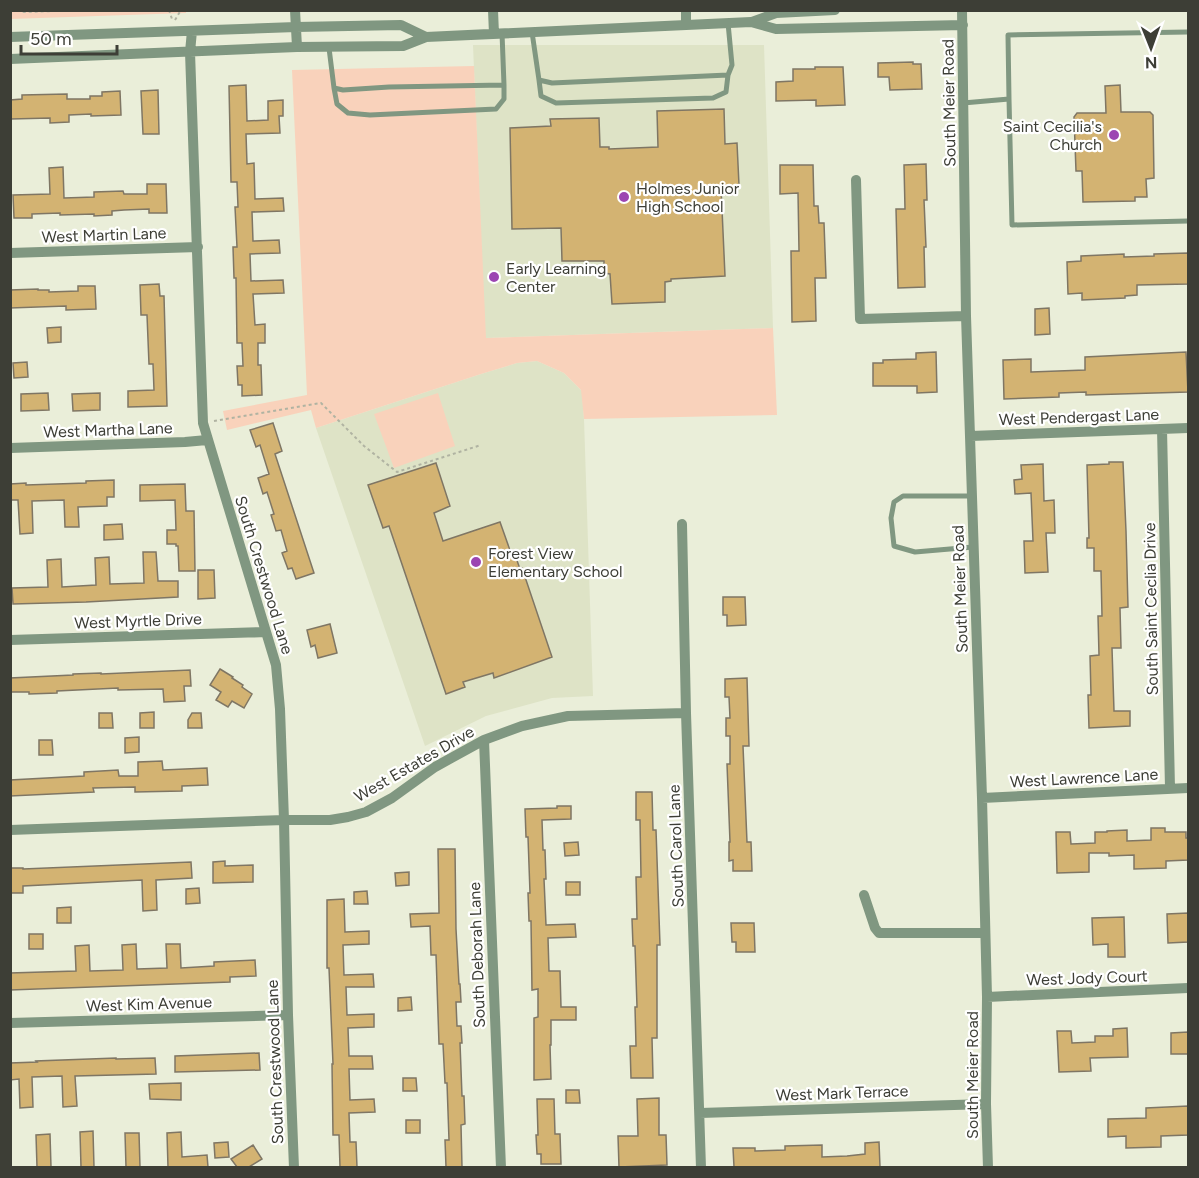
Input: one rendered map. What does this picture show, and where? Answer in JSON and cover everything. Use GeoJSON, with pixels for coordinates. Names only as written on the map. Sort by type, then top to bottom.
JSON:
{"type":"FeatureCollection","features":[{"type":"Feature","properties":{"kind":"street"},"geometry":{"type":"LineString","coordinates":[[295,10],[297,47]]}},
{"type":"Feature","properties":{"kind":"street"},"geometry":{"type":"LineString","coordinates":[[493,10],[498,34]]}},
{"type":"Feature","properties":{"kind":"street"},"geometry":{"type":"LineString","coordinates":[[686,10],[686,25]]}},
{"type":"Feature","properties":{"kind":"street"},"geometry":{"type":"LineString","coordinates":[[10,59],[297,47],[403,46],[426,37],[751,22],[776,13],[835,10]]}},
{"type":"Feature","properties":{"kind":"street","name":"South Meier Road"},"geometry":{"type":"LineString","coordinates":[[962,10],[966,316],[982,798],[988,1167]]}},
{"type":"Feature","properties":{"kind":"street"},"geometry":{"type":"LineString","coordinates":[[751,22],[776,29],[963,25]]}},
{"type":"Feature","properties":{"kind":"street"},"geometry":{"type":"LineString","coordinates":[[10,37],[401,25],[426,37]]}},
{"type":"Feature","properties":{"kind":"street","name":"South Crestwood Lane"},"geometry":{"type":"LineString","coordinates":[[192,31],[190,52],[202,423],[276,665],[280,709],[294,1167]]}},
{"type":"Feature","properties":{"kind":"street"},"geometry":{"type":"LineString","coordinates":[[856,180],[860,319],[966,316]]}},
{"type":"Feature","properties":{"kind":"street","name":"West Martin Lane"},"geometry":{"type":"LineString","coordinates":[[10,253],[198,247]]}},
{"type":"Feature","properties":{"kind":"street","name":"West Pendergast Lane"},"geometry":{"type":"LineString","coordinates":[[971,436],[1188,428]]}},
{"type":"Feature","properties":{"kind":"street","name":"South Saint Ceclia Drive"},"geometry":{"type":"LineString","coordinates":[[1162,429],[1170,788]]}},
{"type":"Feature","properties":{"kind":"street","name":"West Martha Lane"},"geometry":{"type":"LineString","coordinates":[[10,448],[207,440]]}},
{"type":"Feature","properties":{"kind":"street","name":"South Carol Lane"},"geometry":{"type":"LineString","coordinates":[[682,524],[701,1167]]}},
{"type":"Feature","properties":{"kind":"street","name":"West Myrtle Drive"},"geometry":{"type":"LineString","coordinates":[[10,640],[266,632]]}},
{"type":"Feature","properties":{"kind":"street","name":"West Estates Drive"},"geometry":{"type":"LineString","coordinates":[[10,830],[330,820],[348,817],[366,812],[392,798],[435,767],[484,741],[522,726],[568,717],[687,713]]}},
{"type":"Feature","properties":{"kind":"street","name":"South Deborah Lane"},"geometry":{"type":"LineString","coordinates":[[484,741],[501,1167]]}},
{"type":"Feature","properties":{"kind":"street","name":"West Lawrence Lane"},"geometry":{"type":"LineString","coordinates":[[982,798],[1188,788]]}},
{"type":"Feature","properties":{"kind":"street"},"geometry":{"type":"LineString","coordinates":[[864,895],[875,928],[879,933],[984,933]]}},
{"type":"Feature","properties":{"kind":"street","name":"West Jody Court"},"geometry":{"type":"LineString","coordinates":[[987,997],[1188,988]]}},
{"type":"Feature","properties":{"kind":"street","name":"West Kim Avenue"},"geometry":{"type":"LineString","coordinates":[[10,1023],[288,1015]]}},
{"type":"Feature","properties":{"kind":"street","name":"West Mark Terrace"},"geometry":{"type":"LineString","coordinates":[[700,1113],[986,1104]]}},
{"type":"Feature","properties":{"kind":"lane"},"geometry":{"type":"LineString","coordinates":[[532,32],[541,96],[556,103],[713,98],[726,92],[732,65],[728,23]]}},
{"type":"Feature","properties":{"kind":"lane"},"geometry":{"type":"LineString","coordinates":[[1188,32],[1008,35],[1012,225],[1188,221]]}},
{"type":"Feature","properties":{"kind":"lane"},"geometry":{"type":"LineString","coordinates":[[329,48],[338,104],[348,113],[370,115],[496,109],[504,99],[498,34]]}},
{"type":"Feature","properties":{"kind":"lane"},"geometry":{"type":"LineString","coordinates":[[539,80],[552,83],[728,75]]}},
{"type":"Feature","properties":{"kind":"lane"},"geometry":{"type":"LineString","coordinates":[[334,88],[343,90],[504,85]]}},
{"type":"Feature","properties":{"kind":"lane"},"geometry":{"type":"LineString","coordinates":[[963,103],[1009,99]]}},
{"type":"Feature","properties":{"kind":"lane"},"geometry":{"type":"LineString","coordinates":[[973,496],[903,496],[894,502],[891,518],[894,546],[915,552],[974,547]]}},
{"type":"Feature","properties":{"kind":"path"},"geometry":{"type":"LineString","coordinates":[[17,10],[24,12],[55,11]]}},
{"type":"Feature","properties":{"kind":"path"},"geometry":{"type":"LineString","coordinates":[[169,10],[174,22],[181,10]]}},
{"type":"Feature","properties":{"kind":"path"},"geometry":{"type":"LineString","coordinates":[[202,423],[321,403],[364,446],[397,472],[481,445]]}},
{"type":"Feature","properties":{"kind":"shaded area"},"geometry":{"type":"Polygon","coordinates":[[[11,11],[186,11],[186,13],[10,19],[11,11]]]}},
{"type":"Feature","properties":{"kind":"shaded area","name":"Holmes Junior High School"},"geometry":{"type":"Polygon","coordinates":[[[473,45],[764,45],[773,328],[485,338],[473,45]]]}},
{"type":"Feature","properties":{"kind":"shaded area"},"geometry":{"type":"Polygon","coordinates":[[[474,66],[486,338],[773,328],[777,415],[584,419],[581,390],[564,373],[537,361],[517,363],[316,428],[311,410],[227,430],[223,411],[307,395],[292,70],[474,66]]]}},
{"type":"Feature","properties":{"kind":"shaded area","name":"Forest View Elementary School"},"geometry":{"type":"Polygon","coordinates":[[[537,361],[564,373],[582,391],[593,696],[552,698],[486,716],[425,746],[316,428],[517,363],[537,361]]]}},
{"type":"Feature","properties":{"kind":"shaded area"},"geometry":{"type":"Polygon","coordinates":[[[438,393],[455,446],[394,468],[374,414],[438,393]]]}},
{"type":"Feature","properties":{"kind":"building"},"geometry":{"type":"Polygon","coordinates":[[[913,62],[913,64],[921,64],[922,89],[890,90],[889,77],[878,77],[878,63],[913,62]]]}},
{"type":"Feature","properties":{"kind":"building"},"geometry":{"type":"Polygon","coordinates":[[[815,67],[843,67],[845,105],[816,106],[816,100],[776,101],[776,82],[793,81],[793,69],[815,69],[815,67]]]}},
{"type":"Feature","properties":{"kind":"building"},"geometry":{"type":"Polygon","coordinates":[[[246,85],[247,121],[268,120],[268,101],[283,100],[283,116],[279,116],[280,133],[246,134],[247,164],[254,163],[255,199],[283,198],[284,211],[252,212],[253,241],[279,240],[280,253],[250,254],[251,281],[283,280],[284,293],[253,294],[255,325],[265,324],[265,343],[258,343],[262,395],[242,396],[242,385],[238,385],[237,366],[243,366],[242,343],[237,343],[233,247],[237,247],[235,207],[238,207],[237,182],[231,182],[229,86],[246,85]]]}},
{"type":"Feature","properties":{"kind":"building","name":"Saint Cecilia's Church"},"geometry":{"type":"Polygon","coordinates":[[[1120,85],[1121,112],[1150,112],[1153,115],[1154,178],[1146,179],[1147,197],[1135,197],[1135,201],[1083,202],[1082,171],[1076,171],[1074,117],[1077,113],[1106,113],[1105,86],[1120,85]]]}},
{"type":"Feature","properties":{"kind":"building"},"geometry":{"type":"Polygon","coordinates":[[[158,90],[159,134],[143,134],[141,91],[158,90]]]}},
{"type":"Feature","properties":{"kind":"building"},"geometry":{"type":"Polygon","coordinates":[[[120,91],[121,115],[69,115],[69,122],[50,123],[50,118],[11,119],[10,100],[22,99],[22,95],[67,94],[67,99],[90,99],[90,96],[102,96],[102,92],[120,91]]]}},
{"type":"Feature","properties":{"kind":"building"},"geometry":{"type":"Polygon","coordinates":[[[724,109],[725,144],[737,143],[739,185],[721,187],[725,276],[671,279],[665,282],[665,302],[612,304],[610,274],[604,273],[604,261],[562,261],[561,228],[512,229],[510,128],[551,126],[550,119],[599,118],[600,147],[609,147],[609,149],[658,147],[657,111],[724,109]]]}},
{"type":"Feature","properties":{"kind":"building"},"geometry":{"type":"Polygon","coordinates":[[[926,164],[925,287],[898,288],[896,209],[905,209],[904,165],[926,164]]]}},
{"type":"Feature","properties":{"kind":"building"},"geometry":{"type":"Polygon","coordinates":[[[780,165],[813,165],[814,206],[818,206],[819,223],[824,223],[826,278],[815,278],[816,321],[792,322],[791,251],[799,251],[798,193],[780,194],[780,165]]]}},
{"type":"Feature","properties":{"kind":"building"},"geometry":{"type":"Polygon","coordinates":[[[63,167],[64,198],[94,197],[94,192],[123,191],[124,194],[147,194],[147,184],[166,184],[167,213],[149,213],[149,209],[112,211],[112,215],[60,215],[60,213],[32,214],[32,218],[14,218],[13,195],[50,194],[49,168],[63,167]]]}},
{"type":"Feature","properties":{"kind":"building"},"geometry":{"type":"Polygon","coordinates":[[[1188,253],[1188,284],[1137,285],[1137,295],[1125,296],[1125,298],[1082,300],[1082,293],[1068,294],[1067,262],[1081,261],[1081,256],[1124,254],[1124,257],[1188,253]]]}},
{"type":"Feature","properties":{"kind":"building"},"geometry":{"type":"Polygon","coordinates":[[[159,284],[160,296],[164,296],[167,406],[128,407],[128,391],[154,390],[153,364],[149,364],[147,315],[141,315],[140,285],[159,284]]]}},
{"type":"Feature","properties":{"kind":"building"},"geometry":{"type":"Polygon","coordinates":[[[78,286],[95,286],[96,309],[66,310],[66,306],[10,308],[10,290],[78,291],[78,286]]]}},
{"type":"Feature","properties":{"kind":"building"},"geometry":{"type":"Polygon","coordinates":[[[1049,308],[1050,334],[1035,335],[1035,309],[1049,308]]]}},
{"type":"Feature","properties":{"kind":"building"},"geometry":{"type":"Polygon","coordinates":[[[61,327],[61,342],[48,343],[47,328],[61,327]]]}},
{"type":"Feature","properties":{"kind":"building"},"geometry":{"type":"Polygon","coordinates":[[[936,352],[937,392],[917,393],[917,386],[873,386],[873,363],[883,363],[883,360],[916,359],[916,353],[936,352]]]}},
{"type":"Feature","properties":{"kind":"building"},"geometry":{"type":"Polygon","coordinates":[[[1186,352],[1188,392],[1086,395],[1086,392],[1059,393],[1059,397],[1004,399],[1003,360],[1031,359],[1031,372],[1085,370],[1085,357],[1186,352]]]}},
{"type":"Feature","properties":{"kind":"building"},"geometry":{"type":"Polygon","coordinates":[[[27,362],[28,377],[14,378],[13,363],[27,362]]]}},
{"type":"Feature","properties":{"kind":"building"},"geometry":{"type":"Polygon","coordinates":[[[48,393],[49,410],[21,411],[21,394],[48,393]]]}},
{"type":"Feature","properties":{"kind":"building"},"geometry":{"type":"Polygon","coordinates":[[[100,393],[100,410],[73,411],[72,394],[100,393]]]}},
{"type":"Feature","properties":{"kind":"building"},"geometry":{"type":"Polygon","coordinates":[[[273,423],[282,451],[275,454],[314,573],[296,579],[292,568],[288,569],[282,553],[287,551],[281,530],[276,531],[271,515],[274,514],[267,492],[263,494],[258,478],[269,474],[260,445],[256,447],[250,430],[273,423]]]}},
{"type":"Feature","properties":{"kind":"building"},"geometry":{"type":"Polygon","coordinates":[[[1109,462],[1123,462],[1128,607],[1120,608],[1121,648],[1112,648],[1114,711],[1130,711],[1130,726],[1089,728],[1090,656],[1099,655],[1098,616],[1102,616],[1101,571],[1094,571],[1094,548],[1087,548],[1087,538],[1089,538],[1087,465],[1109,464],[1109,462]]]}},
{"type":"Feature","properties":{"kind":"building"},"geometry":{"type":"Polygon","coordinates":[[[436,463],[450,506],[434,513],[443,541],[500,522],[512,556],[515,555],[520,569],[522,568],[552,657],[494,678],[493,673],[463,682],[465,687],[446,694],[389,526],[383,528],[368,485],[436,463]]]}},
{"type":"Feature","properties":{"kind":"building"},"geometry":{"type":"Polygon","coordinates":[[[1043,464],[1044,501],[1054,500],[1055,533],[1046,533],[1048,572],[1025,573],[1024,541],[1033,541],[1031,493],[1015,494],[1014,480],[1022,479],[1021,465],[1043,464]]]}},
{"type":"Feature","properties":{"kind":"building"},"geometry":{"type":"Polygon","coordinates":[[[114,480],[114,497],[107,497],[107,506],[78,507],[79,527],[65,527],[64,500],[32,501],[33,533],[20,534],[18,500],[10,500],[10,484],[86,483],[86,481],[114,480]]]}},
{"type":"Feature","properties":{"kind":"building"},"geometry":{"type":"Polygon","coordinates":[[[185,484],[186,511],[194,511],[195,571],[179,571],[178,546],[167,544],[167,530],[176,530],[175,500],[140,501],[140,485],[185,484]]]}},
{"type":"Feature","properties":{"kind":"building"},"geometry":{"type":"Polygon","coordinates":[[[122,524],[123,539],[104,540],[104,525],[122,524]]]}},
{"type":"Feature","properties":{"kind":"building"},"geometry":{"type":"Polygon","coordinates":[[[143,552],[156,552],[158,581],[178,581],[178,597],[13,604],[12,588],[48,587],[47,560],[61,559],[62,587],[96,585],[95,558],[109,557],[110,584],[144,583],[143,552]]]}},
{"type":"Feature","properties":{"kind":"building"},"geometry":{"type":"Polygon","coordinates":[[[198,570],[214,570],[215,598],[198,599],[198,570]]]}},
{"type":"Feature","properties":{"kind":"building"},"geometry":{"type":"Polygon","coordinates":[[[723,597],[745,597],[746,625],[727,626],[727,615],[723,615],[723,597]]]}},
{"type":"Feature","properties":{"kind":"building"},"geometry":{"type":"Polygon","coordinates":[[[330,624],[337,653],[318,658],[315,645],[311,647],[307,630],[330,624]]]}},
{"type":"Feature","properties":{"kind":"building"},"geometry":{"type":"Polygon","coordinates":[[[220,669],[252,694],[244,708],[232,701],[228,707],[216,700],[221,692],[210,685],[220,669]]]}},
{"type":"Feature","properties":{"kind":"building"},"geometry":{"type":"Polygon","coordinates":[[[190,670],[191,686],[184,686],[185,701],[164,702],[163,689],[118,690],[118,688],[29,694],[29,692],[10,692],[10,678],[190,670]]]}},
{"type":"Feature","properties":{"kind":"building"},"geometry":{"type":"Polygon","coordinates":[[[747,678],[749,746],[743,746],[747,842],[751,842],[752,871],[733,871],[733,860],[729,861],[727,764],[730,764],[730,736],[726,736],[726,718],[730,718],[729,697],[725,697],[725,679],[747,678]]]}},
{"type":"Feature","properties":{"kind":"building"},"geometry":{"type":"Polygon","coordinates":[[[154,712],[154,728],[140,728],[140,713],[154,712]]]}},
{"type":"Feature","properties":{"kind":"building"},"geometry":{"type":"Polygon","coordinates":[[[99,713],[112,713],[113,728],[99,728],[99,713]]]}},
{"type":"Feature","properties":{"kind":"building"},"geometry":{"type":"Polygon","coordinates":[[[192,713],[201,713],[202,728],[188,728],[188,720],[192,713]]]}},
{"type":"Feature","properties":{"kind":"building"},"geometry":{"type":"Polygon","coordinates":[[[139,737],[139,752],[125,753],[125,738],[139,737]]]}},
{"type":"Feature","properties":{"kind":"building"},"geometry":{"type":"Polygon","coordinates":[[[39,740],[52,740],[53,755],[39,755],[39,740]]]}},
{"type":"Feature","properties":{"kind":"building"},"geometry":{"type":"Polygon","coordinates":[[[162,761],[163,770],[207,768],[208,785],[182,786],[182,791],[135,792],[135,787],[93,788],[94,792],[10,796],[10,780],[84,776],[84,772],[118,770],[119,776],[138,776],[138,762],[162,761]]]}},
{"type":"Feature","properties":{"kind":"building"},"geometry":{"type":"Polygon","coordinates":[[[636,792],[652,792],[653,830],[656,830],[660,945],[657,945],[657,1038],[652,1038],[653,1078],[631,1078],[630,1046],[636,1046],[635,1007],[637,1007],[632,919],[637,919],[636,877],[641,877],[640,820],[636,820],[636,792]]]}},
{"type":"Feature","properties":{"kind":"building"},"geometry":{"type":"Polygon","coordinates":[[[557,806],[571,806],[571,819],[542,820],[543,850],[545,850],[546,925],[575,924],[576,937],[548,938],[549,971],[560,971],[561,1007],[576,1007],[576,1020],[551,1020],[551,1079],[534,1080],[534,1018],[538,1017],[538,989],[532,990],[528,837],[526,837],[525,809],[557,808],[557,806]]]}},
{"type":"Feature","properties":{"kind":"building"},"geometry":{"type":"Polygon","coordinates":[[[1151,828],[1165,828],[1165,832],[1186,832],[1188,860],[1166,861],[1166,868],[1134,869],[1134,855],[1109,856],[1109,853],[1089,853],[1089,872],[1057,873],[1056,832],[1070,832],[1071,844],[1095,843],[1095,832],[1107,831],[1127,830],[1127,841],[1151,840],[1151,828]]]}},
{"type":"Feature","properties":{"kind":"building"},"geometry":{"type":"Polygon","coordinates":[[[578,842],[579,855],[565,856],[564,843],[578,842]]]}},
{"type":"Feature","properties":{"kind":"building"},"geometry":{"type":"Polygon","coordinates":[[[438,849],[455,849],[456,929],[461,1002],[456,1002],[457,1026],[461,1026],[462,1096],[464,1096],[465,1124],[461,1125],[462,1167],[446,1167],[445,1140],[449,1140],[447,1083],[445,1083],[443,1044],[439,1044],[436,955],[431,955],[430,926],[411,927],[410,914],[439,913],[438,849]]]}},
{"type":"Feature","properties":{"kind":"building"},"geometry":{"type":"Polygon","coordinates":[[[225,861],[225,866],[253,865],[253,882],[213,883],[213,862],[225,861]]]}},
{"type":"Feature","properties":{"kind":"building"},"geometry":{"type":"Polygon","coordinates":[[[191,862],[192,878],[156,880],[157,910],[143,911],[142,880],[23,886],[23,893],[10,893],[10,868],[191,862]]]}},
{"type":"Feature","properties":{"kind":"building"},"geometry":{"type":"Polygon","coordinates":[[[409,872],[409,885],[396,886],[395,873],[409,872]]]}},
{"type":"Feature","properties":{"kind":"building"},"geometry":{"type":"Polygon","coordinates":[[[566,882],[580,882],[580,895],[566,895],[566,882]]]}},
{"type":"Feature","properties":{"kind":"building"},"geometry":{"type":"Polygon","coordinates":[[[199,888],[200,903],[186,904],[186,889],[199,888]]]}},
{"type":"Feature","properties":{"kind":"building"},"geometry":{"type":"Polygon","coordinates":[[[367,891],[368,904],[354,904],[354,892],[367,891]]]}},
{"type":"Feature","properties":{"kind":"building"},"geometry":{"type":"Polygon","coordinates":[[[344,899],[345,932],[369,931],[369,944],[343,945],[344,975],[373,974],[374,987],[346,987],[347,1015],[374,1014],[374,1027],[348,1028],[349,1056],[372,1056],[373,1069],[349,1069],[350,1100],[374,1099],[375,1112],[349,1113],[350,1142],[356,1142],[357,1167],[340,1167],[339,1135],[333,1135],[333,1064],[329,968],[327,968],[327,900],[344,899]]]}},
{"type":"Feature","properties":{"kind":"building"},"geometry":{"type":"Polygon","coordinates":[[[71,907],[71,923],[57,923],[57,908],[71,907]]]}},
{"type":"Feature","properties":{"kind":"building"},"geometry":{"type":"Polygon","coordinates":[[[1188,913],[1188,942],[1168,943],[1167,914],[1188,913]]]}},
{"type":"Feature","properties":{"kind":"building"},"geometry":{"type":"Polygon","coordinates":[[[1124,917],[1125,957],[1108,957],[1108,944],[1093,945],[1092,918],[1124,917]]]}},
{"type":"Feature","properties":{"kind":"building"},"geometry":{"type":"Polygon","coordinates":[[[731,923],[754,923],[755,952],[736,952],[736,942],[732,942],[731,923]]]}},
{"type":"Feature","properties":{"kind":"building"},"geometry":{"type":"Polygon","coordinates":[[[29,934],[43,934],[43,949],[29,949],[29,934]]]}},
{"type":"Feature","properties":{"kind":"building"},"geometry":{"type":"Polygon","coordinates":[[[136,944],[137,969],[167,968],[166,944],[180,944],[181,968],[214,966],[214,962],[255,960],[256,976],[230,977],[230,982],[10,990],[10,973],[76,971],[75,946],[89,945],[90,971],[123,970],[122,945],[136,944]]]}},
{"type":"Feature","properties":{"kind":"building"},"geometry":{"type":"Polygon","coordinates":[[[411,997],[412,1010],[398,1011],[398,998],[411,997]]]}},
{"type":"Feature","properties":{"kind":"building"},"geometry":{"type":"Polygon","coordinates":[[[1127,1028],[1128,1057],[1090,1058],[1091,1071],[1059,1072],[1057,1031],[1071,1031],[1072,1043],[1095,1042],[1095,1036],[1113,1036],[1113,1029],[1127,1028]]]}},
{"type":"Feature","properties":{"kind":"building"},"geometry":{"type":"Polygon","coordinates":[[[1188,1032],[1188,1054],[1171,1054],[1171,1033],[1188,1032]]]}},
{"type":"Feature","properties":{"kind":"building"},"geometry":{"type":"Polygon","coordinates":[[[259,1053],[260,1070],[175,1072],[175,1056],[259,1053]]]}},
{"type":"Feature","properties":{"kind":"building"},"geometry":{"type":"Polygon","coordinates":[[[155,1058],[156,1074],[75,1076],[77,1106],[63,1107],[62,1076],[32,1077],[33,1107],[20,1108],[19,1079],[10,1080],[10,1063],[155,1058]]]}},
{"type":"Feature","properties":{"kind":"building"},"geometry":{"type":"Polygon","coordinates":[[[403,1078],[416,1078],[417,1091],[403,1091],[403,1078]]]}},
{"type":"Feature","properties":{"kind":"building"},"geometry":{"type":"Polygon","coordinates":[[[181,1083],[181,1100],[150,1099],[149,1084],[181,1083]]]}},
{"type":"Feature","properties":{"kind":"building"},"geometry":{"type":"Polygon","coordinates":[[[566,1090],[579,1090],[580,1103],[566,1103],[566,1090]]]}},
{"type":"Feature","properties":{"kind":"building"},"geometry":{"type":"Polygon","coordinates":[[[659,1098],[659,1135],[666,1135],[667,1165],[619,1167],[618,1136],[638,1136],[637,1099],[659,1098]]]}},
{"type":"Feature","properties":{"kind":"building"},"geometry":{"type":"Polygon","coordinates":[[[537,1099],[554,1099],[555,1134],[560,1134],[561,1164],[541,1164],[541,1154],[537,1154],[537,1099]]]}},
{"type":"Feature","properties":{"kind":"building"},"geometry":{"type":"Polygon","coordinates":[[[1188,1106],[1188,1135],[1161,1136],[1161,1147],[1126,1148],[1126,1136],[1108,1137],[1108,1119],[1146,1118],[1146,1108],[1188,1106]]]}},
{"type":"Feature","properties":{"kind":"building"},"geometry":{"type":"Polygon","coordinates":[[[406,1120],[420,1120],[420,1133],[406,1133],[406,1120]]]}},
{"type":"Feature","properties":{"kind":"building"},"geometry":{"type":"Polygon","coordinates":[[[93,1131],[94,1167],[81,1167],[80,1132],[93,1131]]]}},
{"type":"Feature","properties":{"kind":"building"},"geometry":{"type":"Polygon","coordinates":[[[181,1132],[182,1157],[207,1155],[208,1167],[168,1167],[167,1133],[181,1132]]]}},
{"type":"Feature","properties":{"kind":"building"},"geometry":{"type":"Polygon","coordinates":[[[125,1133],[139,1133],[140,1167],[126,1167],[125,1133]]]}},
{"type":"Feature","properties":{"kind":"building"},"geometry":{"type":"Polygon","coordinates":[[[50,1134],[51,1167],[37,1167],[36,1135],[50,1134]]]}},
{"type":"Feature","properties":{"kind":"building"},"geometry":{"type":"Polygon","coordinates":[[[228,1142],[229,1157],[215,1158],[214,1143],[228,1142]]]}},
{"type":"Feature","properties":{"kind":"building"},"geometry":{"type":"Polygon","coordinates":[[[879,1142],[880,1167],[734,1167],[733,1148],[755,1148],[755,1151],[785,1150],[785,1146],[822,1145],[822,1157],[847,1156],[865,1154],[865,1143],[879,1142]]]}},
{"type":"Feature","properties":{"kind":"building"},"geometry":{"type":"Polygon","coordinates":[[[253,1145],[262,1159],[249,1167],[237,1167],[231,1159],[253,1145]]]}},
{"type":"Feature","properties":{"kind":"place","name":"Saint Cecilia's Church"},"geometry":{"type":"Point","coordinates":[1114,135]}},
{"type":"Feature","properties":{"kind":"place","name":"Holmes Junior High School"},"geometry":{"type":"Point","coordinates":[624,197]}},
{"type":"Feature","properties":{"kind":"place","name":"Early Learning Center"},"geometry":{"type":"Point","coordinates":[494,277]}},
{"type":"Feature","properties":{"kind":"place","name":"Forest View Elementary School"},"geometry":{"type":"Point","coordinates":[476,562]}}]}
